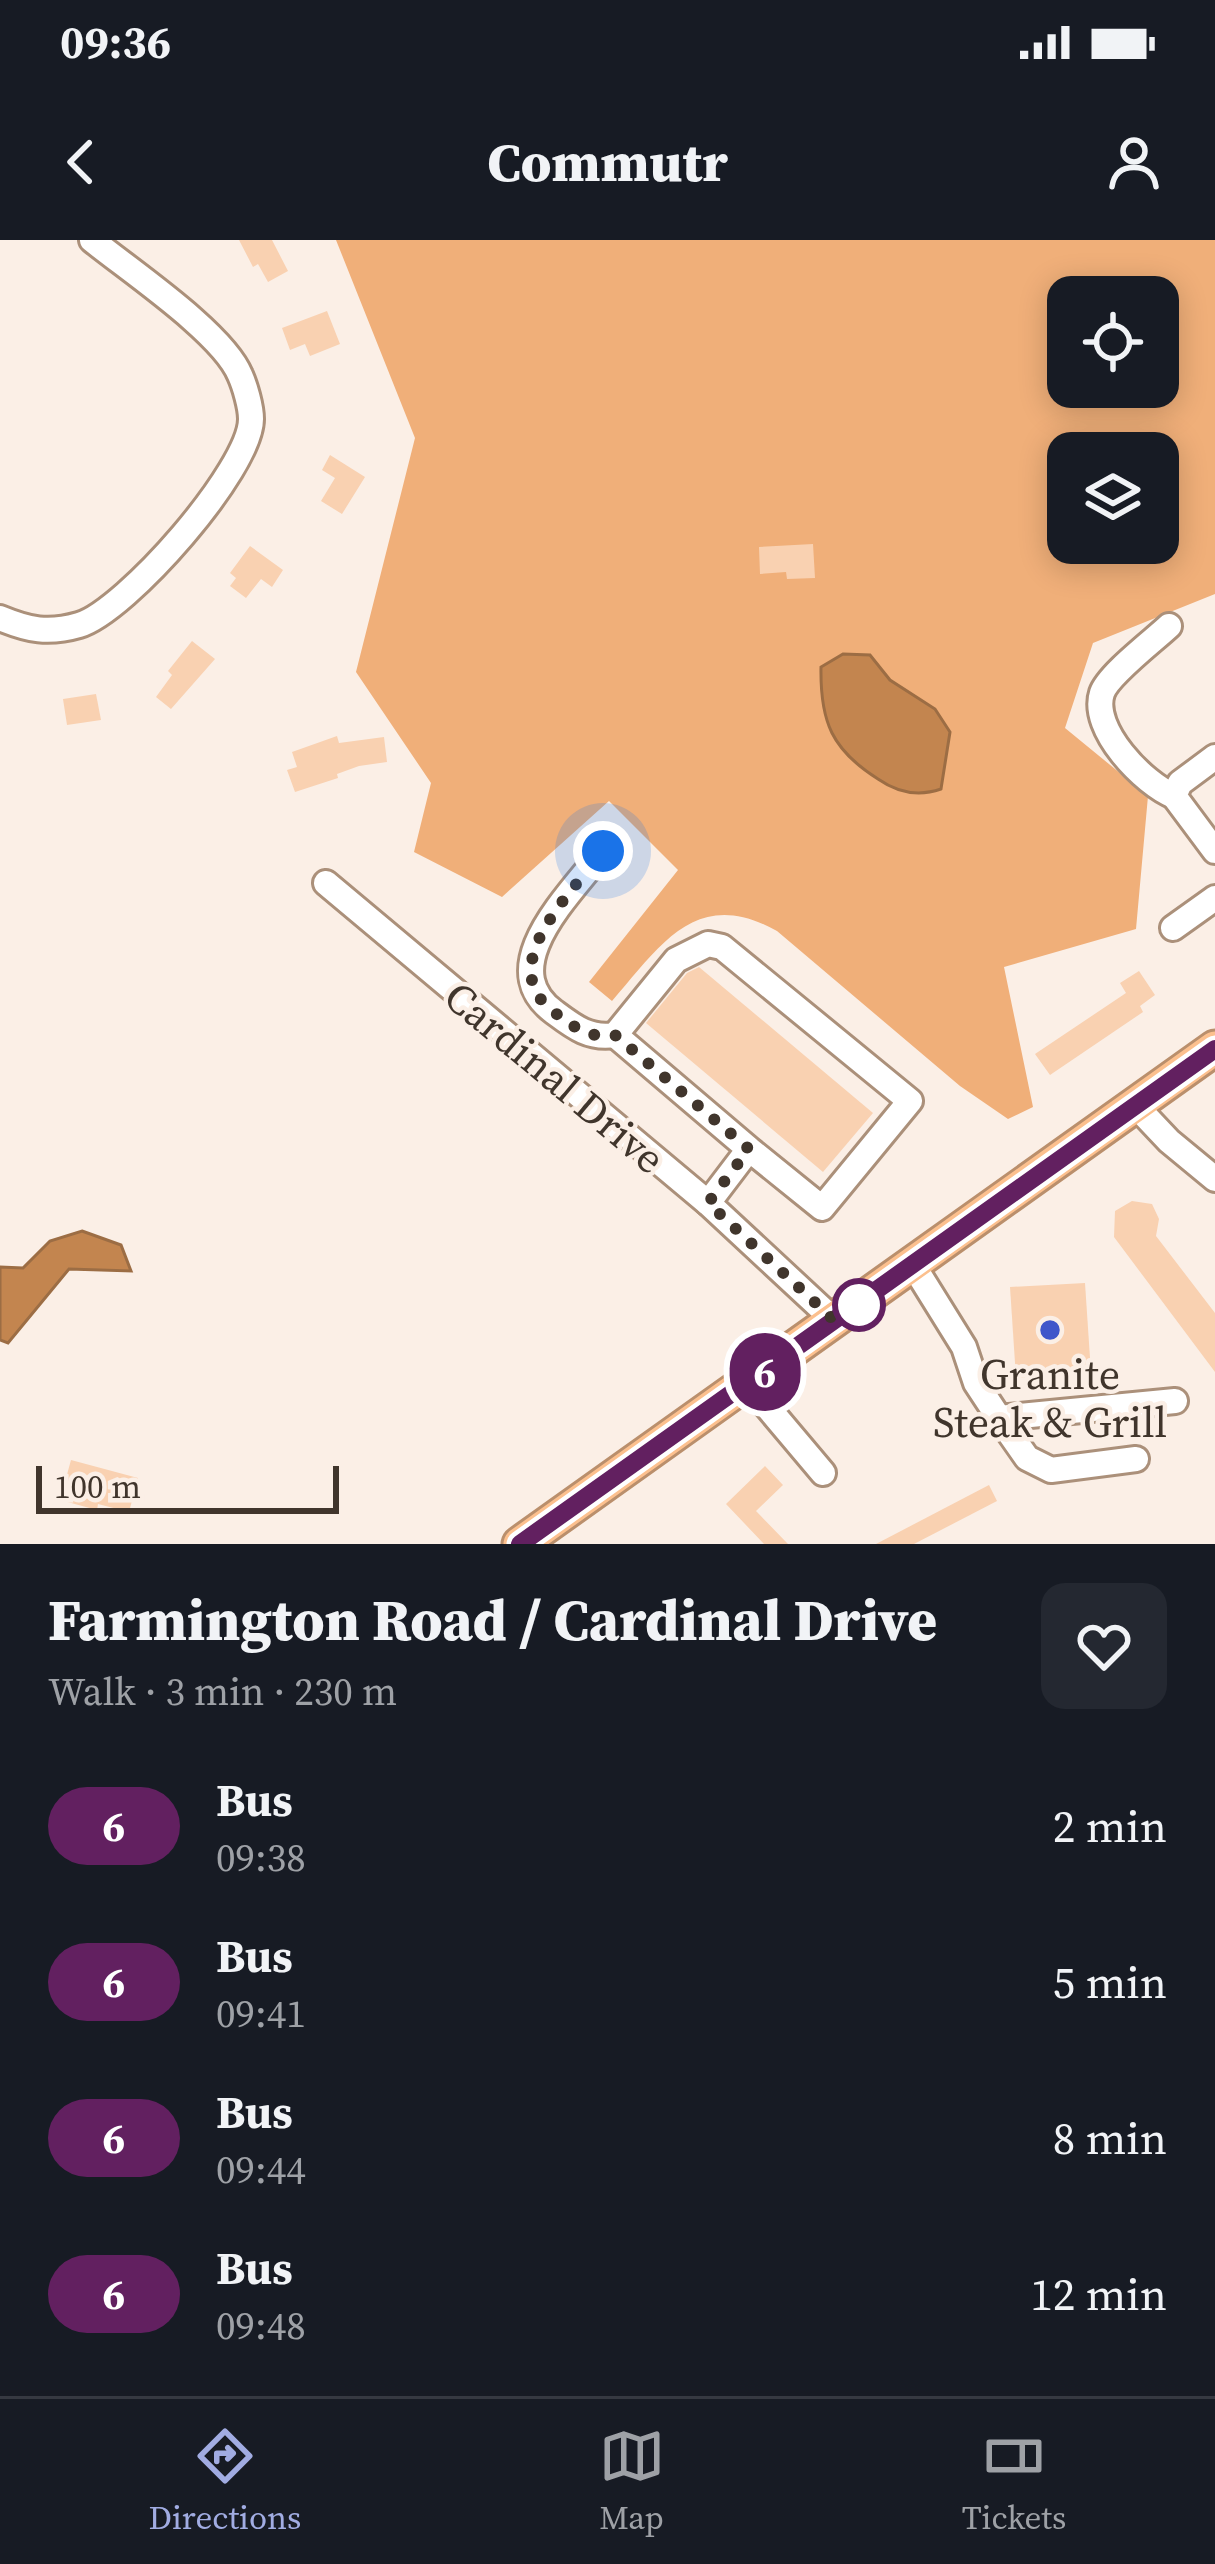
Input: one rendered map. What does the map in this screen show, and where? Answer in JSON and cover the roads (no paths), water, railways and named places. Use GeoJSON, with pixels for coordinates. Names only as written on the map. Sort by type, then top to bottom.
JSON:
{"type":"FeatureCollection","features":[{"type":"Feature","properties":{"kind":"highway"},"geometry":{"type":"LineString","coordinates":[[520,1544],[1215,1048]]}},
{"type":"Feature","properties":{"kind":"street"},"geometry":{"type":"LineString","coordinates":[[0,617],[32,632],[82,625],[111,605],[212,500],[236,468],[251,421],[240,372],[207,334],[92,240]]}},
{"type":"Feature","properties":{"kind":"street"},"geometry":{"type":"LineString","coordinates":[[1169,626],[1102,688],[1100,704],[1117,747],[1151,787],[1174,796],[1215,851]]}},
{"type":"Feature","properties":{"kind":"street"},"geometry":{"type":"LineString","coordinates":[[1174,796],[1180,783],[1215,757]]}},
{"type":"Feature","properties":{"kind":"street"},"geometry":{"type":"LineString","coordinates":[[603,851],[541,935],[529,971],[543,1004],[579,1031],[615,1035],[822,1208],[910,1101],[722,947],[708,944],[676,960],[615,1035]]}},
{"type":"Feature","properties":{"kind":"street","name":"Cardinal Drive"},"geometry":{"type":"LineString","coordinates":[[326,883],[708,1203],[836,1322]]}},
{"type":"Feature","properties":{"kind":"street"},"geometry":{"type":"LineString","coordinates":[[1173,928],[1215,898]]}},
{"type":"Feature","properties":{"kind":"street"},"geometry":{"type":"LineString","coordinates":[[1135,1106],[1168,1141],[1215,1179]]}},
{"type":"Feature","properties":{"kind":"street"},"geometry":{"type":"LineString","coordinates":[[708,1203],[749,1149]]}},
{"type":"Feature","properties":{"kind":"street"},"geometry":{"type":"LineString","coordinates":[[913,1265],[964,1346],[976,1383],[1027,1458],[1051,1470],[1136,1459]]}},
{"type":"Feature","properties":{"kind":"street"},"geometry":{"type":"LineString","coordinates":[[748,1384],[823,1473]]}},
{"type":"Feature","properties":{"kind":"street"},"geometry":{"type":"LineString","coordinates":[[1000,1418],[1175,1401]]}},
{"type":"Feature","properties":{"kind":"place","name":"Granite Steak & Grill"},"geometry":{"type":"Point","coordinates":[1050,1330]}}]}
